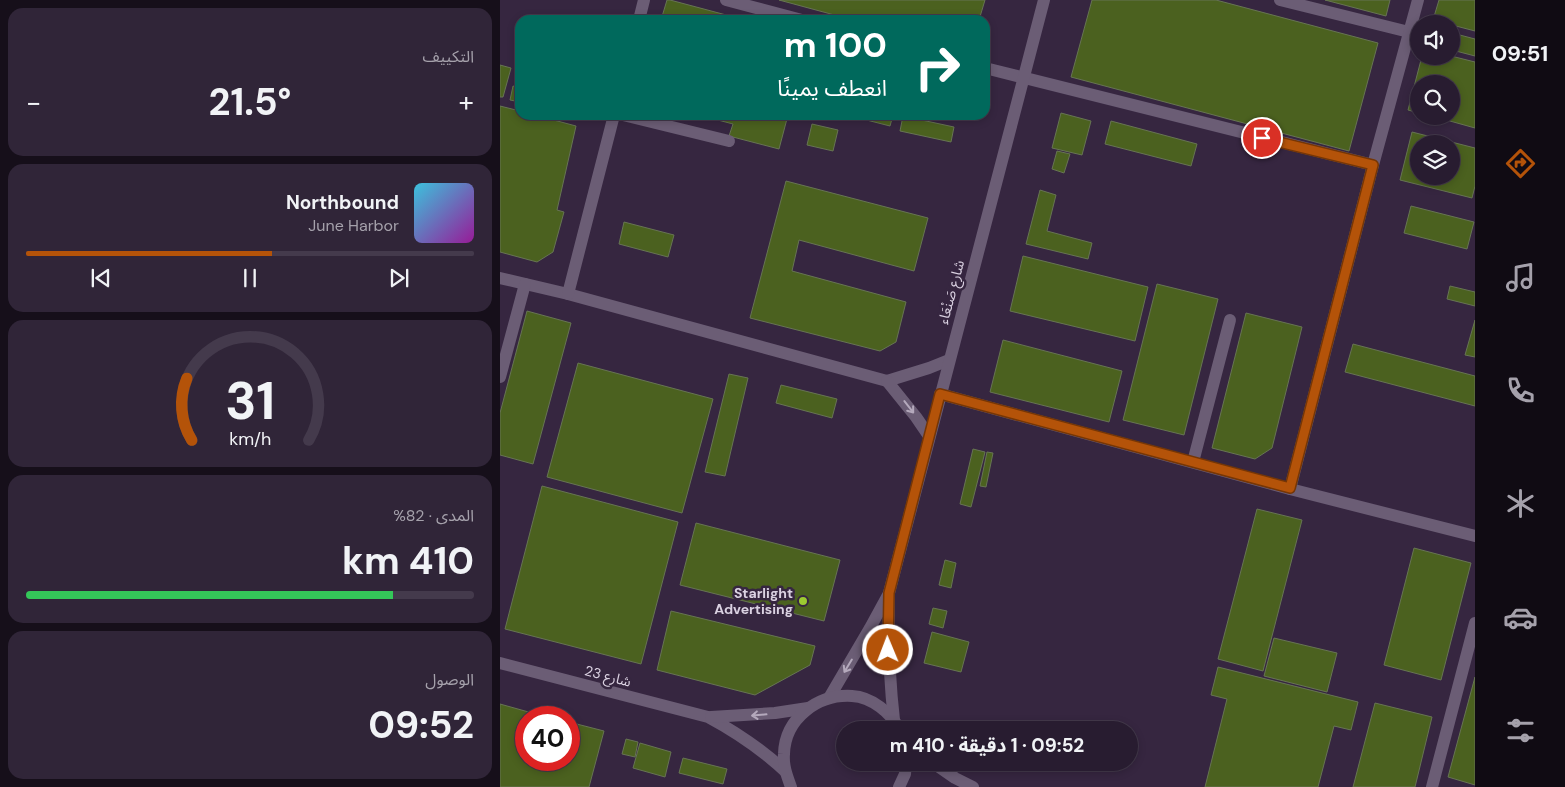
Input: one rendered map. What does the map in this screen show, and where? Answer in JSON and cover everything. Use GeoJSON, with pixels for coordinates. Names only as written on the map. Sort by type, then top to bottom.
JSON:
{"type":"FeatureCollection","features":[{"type":"Feature","properties":{"kind":"street"},"geometry":{"type":"LineString","coordinates":[[640,15],[644,0]]}},
{"type":"Feature","properties":{"kind":"street"},"geometry":{"type":"LineString","coordinates":[[726,0],[783,15]]}},
{"type":"Feature","properties":{"kind":"street","name":"شارع صَنْعَاء"},"geometry":{"type":"LineString","coordinates":[[896,721],[890,678],[889,593],[1044,0]]}},
{"type":"Feature","properties":{"kind":"street"},"geometry":{"type":"LineString","coordinates":[[1280,0],[1408,32]]}},
{"type":"Feature","properties":{"kind":"street"},"geometry":{"type":"LineString","coordinates":[[1290,488],[1373,165],[1418,0]]}},
{"type":"Feature","properties":{"kind":"street"},"geometry":{"type":"LineString","coordinates":[[990,69],[1373,165]]}},
{"type":"Feature","properties":{"kind":"street"},"geometry":{"type":"LineString","coordinates":[[568,294],[613,120]]}},
{"type":"Feature","properties":{"kind":"street"},"geometry":{"type":"LineString","coordinates":[[643,120],[729,141]]}},
{"type":"Feature","properties":{"kind":"street"},"geometry":{"type":"LineString","coordinates":[[500,278],[568,294],[887,381],[922,371],[949,360]]}},
{"type":"Feature","properties":{"kind":"street"},"geometry":{"type":"LineString","coordinates":[[500,377],[525,284]]}},
{"type":"Feature","properties":{"kind":"street"},"geometry":{"type":"LineString","coordinates":[[1193,462],[1230,320]]}},
{"type":"Feature","properties":{"kind":"street"},"geometry":{"type":"LineString","coordinates":[[887,381],[929,436]]}},
{"type":"Feature","properties":{"kind":"street"},"geometry":{"type":"LineString","coordinates":[[940,394],[1475,536]]}},
{"type":"Feature","properties":{"kind":"street","name":"شارع صَنْعَاء"},"geometry":{"type":"LineString","coordinates":[[829,698],[889,593]]}},
{"type":"Feature","properties":{"kind":"street"},"geometry":{"type":"LineString","coordinates":[[1432,787],[1475,623]]}},
{"type":"Feature","properties":{"kind":"street","name":"شارع 23"},"geometry":{"type":"LineString","coordinates":[[500,663],[708,718],[736,732],[755,745],[785,771]]}},
{"type":"Feature","properties":{"kind":"street"},"geometry":{"type":"LineString","coordinates":[[791,787],[785,771],[784,753],[787,736],[795,720],[808,708],[829,698],[853,696],[876,704],[893,721]]}},
{"type":"Feature","properties":{"kind":"street","name":"شارع 23"},"geometry":{"type":"LineString","coordinates":[[708,718],[766,714],[808,708]]}},
{"type":"Feature","properties":{"kind":"street"},"geometry":{"type":"LineString","coordinates":[[899,787],[905,771]]}},
{"type":"Feature","properties":{"kind":"street"},"geometry":{"type":"LineString","coordinates":[[945,771],[973,787]]}},
{"type":"Feature","properties":{"kind":"building"},"geometry":{"type":"Polygon","coordinates":[[[667,0],[670,0],[726,15],[662,15],[667,0]]]}},
{"type":"Feature","properties":{"kind":"building"},"geometry":{"type":"Polygon","coordinates":[[[779,0],[985,0],[980,15],[834,15],[779,0]]]}},
{"type":"Feature","properties":{"kind":"building"},"geometry":{"type":"Polygon","coordinates":[[[1092,0],[1216,0],[1378,43],[1349,151],[1071,77],[1092,0]]]}},
{"type":"Feature","properties":{"kind":"building"},"geometry":{"type":"Polygon","coordinates":[[[1325,0],[1390,0],[1386,16],[1325,0]]]}},
{"type":"Feature","properties":{"kind":"building"},"geometry":{"type":"Polygon","coordinates":[[[1439,0],[1475,0],[1475,31],[1460,27],[1460,15],[1434,15],[1439,0]]]}},
{"type":"Feature","properties":{"kind":"building"},"geometry":{"type":"Polygon","coordinates":[[[1460,35],[1475,39],[1475,56],[1460,52],[1460,35]]]}},
{"type":"Feature","properties":{"kind":"building"},"geometry":{"type":"Polygon","coordinates":[[[1460,58],[1475,62],[1475,128],[1460,124],[1460,75],[1417,75],[1420,65],[1460,65],[1460,58]]]}},
{"type":"Feature","properties":{"kind":"building"},"geometry":{"type":"Polygon","coordinates":[[[500,65],[511,68],[503,97],[500,97],[500,65]]]}},
{"type":"Feature","properties":{"kind":"building"},"geometry":{"type":"Polygon","coordinates":[[[513,86],[515,87],[515,101],[510,100],[513,86]]]}},
{"type":"Feature","properties":{"kind":"building"},"geometry":{"type":"Polygon","coordinates":[[[500,106],[515,110],[515,120],[554,120],[576,126],[557,210],[564,212],[553,252],[537,262],[500,252],[500,106]]]}},
{"type":"Feature","properties":{"kind":"building"},"geometry":{"type":"Polygon","coordinates":[[[1061,113],[1091,121],[1082,155],[1052,148],[1061,113]]]}},
{"type":"Feature","properties":{"kind":"building"},"geometry":{"type":"Polygon","coordinates":[[[718,120],[787,120],[779,149],[729,136],[733,124],[718,120]]]}},
{"type":"Feature","properties":{"kind":"building"},"geometry":{"type":"Polygon","coordinates":[[[867,120],[892,120],[890,126],[867,120]]]}},
{"type":"Feature","properties":{"kind":"building"},"geometry":{"type":"Polygon","coordinates":[[[902,120],[922,120],[954,127],[951,142],[900,131],[902,120]]]}},
{"type":"Feature","properties":{"kind":"building"},"geometry":{"type":"Polygon","coordinates":[[[1111,121],[1197,144],[1191,166],[1105,144],[1111,121]]]}},
{"type":"Feature","properties":{"kind":"building"},"geometry":{"type":"Polygon","coordinates":[[[812,124],[838,130],[833,151],[807,145],[812,124]]]}},
{"type":"Feature","properties":{"kind":"building"},"geometry":{"type":"Polygon","coordinates":[[[1412,132],[1424,135],[1411,135],[1412,132]]]}},
{"type":"Feature","properties":{"kind":"building"},"geometry":{"type":"Polygon","coordinates":[[[1410,140],[1410,182],[1400,180],[1410,140]]]}},
{"type":"Feature","properties":{"kind":"building"},"geometry":{"type":"Polygon","coordinates":[[[1460,144],[1475,148],[1475,186],[1472,198],[1420,185],[1460,185],[1460,144]]]}},
{"type":"Feature","properties":{"kind":"building"},"geometry":{"type":"Polygon","coordinates":[[[1057,151],[1070,154],[1064,173],[1052,169],[1057,151]]]}},
{"type":"Feature","properties":{"kind":"building"},"geometry":{"type":"Polygon","coordinates":[[[786,181],[928,218],[914,271],[799,240],[792,271],[906,302],[896,342],[880,351],[750,318],[786,181]]]}},
{"type":"Feature","properties":{"kind":"building"},"geometry":{"type":"Polygon","coordinates":[[[1040,190],[1056,195],[1047,231],[1092,243],[1088,259],[1026,244],[1040,190]]]}},
{"type":"Feature","properties":{"kind":"building"},"geometry":{"type":"Polygon","coordinates":[[[1411,206],[1474,222],[1467,249],[1404,233],[1411,206]]]}},
{"type":"Feature","properties":{"kind":"building"},"geometry":{"type":"Polygon","coordinates":[[[624,222],[674,235],[668,257],[619,244],[624,222]]]}},
{"type":"Feature","properties":{"kind":"building"},"geometry":{"type":"Polygon","coordinates":[[[1023,256],[1148,287],[1135,341],[1010,311],[1023,256]]]}},
{"type":"Feature","properties":{"kind":"building"},"geometry":{"type":"Polygon","coordinates":[[[1157,284],[1218,299],[1184,435],[1123,420],[1157,284]]]}},
{"type":"Feature","properties":{"kind":"building"},"geometry":{"type":"Polygon","coordinates":[[[1450,286],[1475,292],[1475,306],[1447,299],[1450,286]]]}},
{"type":"Feature","properties":{"kind":"building"},"geometry":{"type":"Polygon","coordinates":[[[527,311],[571,323],[533,464],[500,455],[500,413],[527,311]]]}},
{"type":"Feature","properties":{"kind":"building"},"geometry":{"type":"Polygon","coordinates":[[[1246,313],[1302,327],[1272,448],[1255,459],[1212,448],[1246,313]]]}},
{"type":"Feature","properties":{"kind":"building"},"geometry":{"type":"Polygon","coordinates":[[[1475,320],[1475,357],[1465,355],[1475,320]]]}},
{"type":"Feature","properties":{"kind":"building"},"geometry":{"type":"Polygon","coordinates":[[[1003,340],[1122,371],[1109,422],[990,392],[1003,340]]]}},
{"type":"Feature","properties":{"kind":"building"},"geometry":{"type":"Polygon","coordinates":[[[1353,344],[1475,376],[1475,406],[1345,372],[1353,344]]]}},
{"type":"Feature","properties":{"kind":"building"},"geometry":{"type":"Polygon","coordinates":[[[578,363],[713,399],[682,513],[547,477],[578,363]]]}},
{"type":"Feature","properties":{"kind":"building"},"geometry":{"type":"Polygon","coordinates":[[[729,374],[748,378],[725,476],[705,472],[729,374]]]}},
{"type":"Feature","properties":{"kind":"building"},"geometry":{"type":"Polygon","coordinates":[[[781,385],[837,399],[832,418],[776,403],[781,385]]]}},
{"type":"Feature","properties":{"kind":"building"},"geometry":{"type":"Polygon","coordinates":[[[973,449],[985,452],[971,507],[960,504],[973,449]]]}},
{"type":"Feature","properties":{"kind":"building"},"geometry":{"type":"Polygon","coordinates":[[[987,452],[993,453],[986,487],[980,486],[987,452]]]}},
{"type":"Feature","properties":{"kind":"building"},"geometry":{"type":"Polygon","coordinates":[[[542,486],[678,522],[641,664],[505,629],[542,486]]]}},
{"type":"Feature","properties":{"kind":"building"},"geometry":{"type":"Polygon","coordinates":[[[1257,509],[1302,520],[1263,671],[1218,659],[1257,509]]]}},
{"type":"Feature","properties":{"kind":"building"},"geometry":{"type":"Polygon","coordinates":[[[696,523],[840,560],[824,621],[680,585],[696,523]]]}},
{"type":"Feature","properties":{"kind":"building"},"geometry":{"type":"Polygon","coordinates":[[[1414,548],[1471,563],[1441,680],[1384,665],[1414,548]]]}},
{"type":"Feature","properties":{"kind":"building"},"geometry":{"type":"Polygon","coordinates":[[[945,560],[956,563],[951,588],[939,585],[945,560]]]}},
{"type":"Feature","properties":{"kind":"building"},"geometry":{"type":"Polygon","coordinates":[[[933,608],[947,611],[943,628],[929,624],[933,608]]]}},
{"type":"Feature","properties":{"kind":"building"},"geometry":{"type":"Polygon","coordinates":[[[671,611],[815,646],[810,665],[755,695],[657,670],[671,611]]]}},
{"type":"Feature","properties":{"kind":"building"},"geometry":{"type":"Polygon","coordinates":[[[932,632],[969,642],[961,672],[924,663],[932,632]]]}},
{"type":"Feature","properties":{"kind":"building"},"geometry":{"type":"Polygon","coordinates":[[[1274,638],[1337,653],[1327,692],[1264,676],[1274,638]]]}},
{"type":"Feature","properties":{"kind":"building"},"geometry":{"type":"Polygon","coordinates":[[[1218,667],[1358,702],[1351,730],[1334,726],[1318,787],[1205,787],[1227,699],[1211,695],[1218,667]]]}},
{"type":"Feature","properties":{"kind":"building"},"geometry":{"type":"Polygon","coordinates":[[[1475,677],[1475,785],[1448,777],[1475,677]]]}},
{"type":"Feature","properties":{"kind":"building"},"geometry":{"type":"Polygon","coordinates":[[[1375,703],[1432,717],[1415,787],[1353,787],[1375,703]]]}},
{"type":"Feature","properties":{"kind":"building"},"geometry":{"type":"Polygon","coordinates":[[[500,704],[515,708],[515,771],[580,771],[580,725],[604,731],[589,787],[500,787],[500,704]]]}},
{"type":"Feature","properties":{"kind":"building"},"geometry":{"type":"Polygon","coordinates":[[[626,739],[638,742],[635,757],[622,754],[626,739]]]}},
{"type":"Feature","properties":{"kind":"building"},"geometry":{"type":"Polygon","coordinates":[[[640,743],[671,752],[665,777],[633,768],[640,743]]]}},
{"type":"Feature","properties":{"kind":"building"},"geometry":{"type":"Polygon","coordinates":[[[683,758],[727,769],[723,784],[679,773],[683,758]]]}},
{"type":"Feature","properties":{"kind":"place","name":"Starlight Advertising"},"geometry":{"type":"Point","coordinates":[803,601]}},
{"type":"Feature","properties":{"kind":"route"},"geometry":{"type":"LineString","coordinates":[[888,650],[889,593],[940,394],[1290,488],[1373,165],[1262,138]]}}]}
